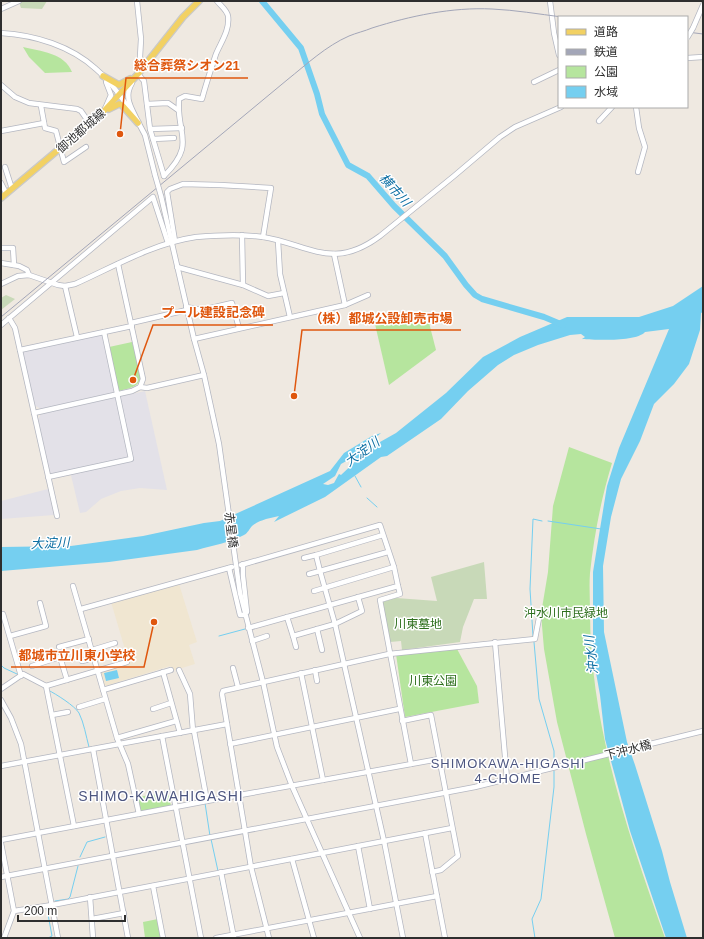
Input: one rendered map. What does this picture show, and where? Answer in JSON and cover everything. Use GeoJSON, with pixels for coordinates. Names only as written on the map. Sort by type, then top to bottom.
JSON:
{"type":"FeatureCollection","features":[{"type":"Feature","properties":{"kind":"main road","name":"御池都城線"},"geometry":{"type":"LineString","coordinates":[[1,198],[103,112],[120,95],[183,17],[199,1]]}},
{"type":"Feature","properties":{"kind":"main road"},"geometry":{"type":"LineString","coordinates":[[103,76],[119,85],[138,74]]}},
{"type":"Feature","properties":{"kind":"main road"},"geometry":{"type":"LineString","coordinates":[[103,112],[116,105],[122,105],[138,123]]}},
{"type":"Feature","properties":{"kind":"street"},"geometry":{"type":"LineString","coordinates":[[1,9],[20,1]]}},
{"type":"Feature","properties":{"kind":"street"},"geometry":{"type":"LineString","coordinates":[[137,1],[141,39],[140,56],[143,66]]}},
{"type":"Feature","properties":{"kind":"street"},"geometry":{"type":"LineString","coordinates":[[171,242],[147,141],[129,103],[127,95],[128,89],[138,74],[144,81],[150,129],[164,176],[172,168],[182,150],[182,128],[178,110],[179,99],[185,96],[202,99],[217,52],[225,35],[228,16],[226,11],[217,1]]}},
{"type":"Feature","properties":{"kind":"street"},"geometry":{"type":"LineString","coordinates":[[550,1],[558,51]]}},
{"type":"Feature","properties":{"kind":"street"},"geometry":{"type":"LineString","coordinates":[[688,36],[703,5]]}},
{"type":"Feature","properties":{"kind":"street"},"geometry":{"type":"LineString","coordinates":[[1,33],[32,37],[61,47],[91,65],[120,95],[138,123]]}},
{"type":"Feature","properties":{"kind":"street"},"geometry":{"type":"LineString","coordinates":[[688,58],[703,57]]}},
{"type":"Feature","properties":{"kind":"street"},"geometry":{"type":"LineString","coordinates":[[534,82],[558,70]]}},
{"type":"Feature","properties":{"kind":"street"},"geometry":{"type":"LineString","coordinates":[[103,76],[111,95],[103,112]]}},
{"type":"Feature","properties":{"kind":"street"},"geometry":{"type":"LineString","coordinates":[[1,85],[15,97],[29,103],[40,106],[77,109],[81,111],[90,124]]}},
{"type":"Feature","properties":{"kind":"street"},"geometry":{"type":"LineString","coordinates":[[147,104],[168,103],[178,110]]}},
{"type":"Feature","properties":{"kind":"street"},"geometry":{"type":"LineString","coordinates":[[40,106],[45,128],[56,131],[64,162],[86,147]]}},
{"type":"Feature","properties":{"kind":"street"},"geometry":{"type":"LineString","coordinates":[[1,284],[18,276],[29,275],[50,283],[65,286],[75,284],[171,242],[205,236],[242,235],[263,237],[310,251],[334,254],[353,251],[372,242],[454,176],[500,136],[515,127],[559,108]]}},
{"type":"Feature","properties":{"kind":"street"},"geometry":{"type":"LineString","coordinates":[[599,121],[611,108]]}},
{"type":"Feature","properties":{"kind":"street"},"geometry":{"type":"LineString","coordinates":[[636,108],[639,128],[645,147],[638,172]]}},
{"type":"Feature","properties":{"kind":"street"},"geometry":{"type":"LineString","coordinates":[[1,131],[44,122]]}},
{"type":"Feature","properties":{"kind":"street"},"geometry":{"type":"LineString","coordinates":[[150,129],[182,128]]}},
{"type":"Feature","properties":{"kind":"street"},"geometry":{"type":"LineString","coordinates":[[153,139],[174,138]]}},
{"type":"Feature","properties":{"kind":"street"},"geometry":{"type":"LineString","coordinates":[[5,167],[12,189]]}},
{"type":"Feature","properties":{"kind":"street"},"geometry":{"type":"LineString","coordinates":[[1,183],[6,193]]}},
{"type":"Feature","properties":{"kind":"street"},"geometry":{"type":"LineString","coordinates":[[1,326],[153,196],[164,191],[168,192],[170,189],[183,184],[271,188],[263,237]]}},
{"type":"Feature","properties":{"kind":"street"},"geometry":{"type":"LineString","coordinates":[[168,192],[171,242]]}},
{"type":"Feature","properties":{"kind":"street"},"geometry":{"type":"LineString","coordinates":[[153,196],[171,242]]}},
{"type":"Feature","properties":{"kind":"street"},"geometry":{"type":"LineString","coordinates":[[242,235],[243,285]]}},
{"type":"Feature","properties":{"kind":"street"},"geometry":{"type":"LineString","coordinates":[[278,241],[280,274],[290,317]]}},
{"type":"Feature","properties":{"kind":"street","name":"赤星橋"},"geometry":{"type":"LineString","coordinates":[[171,242],[204,375],[219,444],[235,561],[245,615]]}},
{"type":"Feature","properties":{"kind":"street"},"geometry":{"type":"LineString","coordinates":[[1,248],[13,248],[14,265]]}},
{"type":"Feature","properties":{"kind":"street"},"geometry":{"type":"LineString","coordinates":[[334,254],[345,305]]}},
{"type":"Feature","properties":{"kind":"street"},"geometry":{"type":"LineString","coordinates":[[1,263],[14,265],[27,270],[29,275]]}},
{"type":"Feature","properties":{"kind":"street"},"geometry":{"type":"LineString","coordinates":[[118,264],[143,379],[140,387]]}},
{"type":"Feature","properties":{"kind":"street"},"geometry":{"type":"LineString","coordinates":[[177,267],[243,285],[268,296],[284,293]]}},
{"type":"Feature","properties":{"kind":"street"},"geometry":{"type":"LineString","coordinates":[[65,286],[77,337]]}},
{"type":"Feature","properties":{"kind":"street"},"geometry":{"type":"LineString","coordinates":[[194,339],[345,305],[368,295]]}},
{"type":"Feature","properties":{"kind":"street"},"geometry":{"type":"LineString","coordinates":[[20,350],[104,332],[187,308],[202,310],[232,303],[240,328]]}},
{"type":"Feature","properties":{"kind":"street"},"geometry":{"type":"LineString","coordinates":[[10,318],[15,328],[57,516]]}},
{"type":"Feature","properties":{"kind":"street"},"geometry":{"type":"LineString","coordinates":[[48,477],[131,459],[104,332]]}},
{"type":"Feature","properties":{"kind":"street"},"geometry":{"type":"LineString","coordinates":[[34,413],[132,391],[140,387],[147,388],[204,375]]}},
{"type":"Feature","properties":{"kind":"street"},"geometry":{"type":"LineString","coordinates":[[360,938],[282,763],[252,641],[246,606],[242,564],[380,525],[394,567],[400,594],[380,600],[411,764]]}},
{"type":"Feature","properties":{"kind":"street"},"geometry":{"type":"LineString","coordinates":[[304,558],[383,535]]}},
{"type":"Feature","properties":{"kind":"street"},"geometry":{"type":"LineString","coordinates":[[309,574],[388,552]]}},
{"type":"Feature","properties":{"kind":"street"},"geometry":{"type":"LineString","coordinates":[[316,555],[335,624],[367,772],[384,841],[402,938]]}},
{"type":"Feature","properties":{"kind":"street"},"geometry":{"type":"LineString","coordinates":[[81,609],[231,567],[240,615],[245,615],[250,628]]}},
{"type":"Feature","properties":{"kind":"street"},"geometry":{"type":"LineString","coordinates":[[314,591],[394,567]]}},
{"type":"Feature","properties":{"kind":"street"},"geometry":{"type":"LineString","coordinates":[[74,586],[119,745],[128,764],[139,814]]}},
{"type":"Feature","properties":{"kind":"street"},"geometry":{"type":"LineString","coordinates":[[250,628],[398,586]]}},
{"type":"Feature","properties":{"kind":"street"},"geometry":{"type":"LineString","coordinates":[[293,636],[335,624],[362,611],[358,597]]}},
{"type":"Feature","properties":{"kind":"street"},"geometry":{"type":"LineString","coordinates":[[10,636],[46,626],[40,603]]}},
{"type":"Feature","properties":{"kind":"street"},"geometry":{"type":"LineString","coordinates":[[3,614],[21,676]]}},
{"type":"Feature","properties":{"kind":"street"},"geometry":{"type":"LineString","coordinates":[[287,617],[296,647]]}},
{"type":"Feature","properties":{"kind":"street"},"geometry":{"type":"LineString","coordinates":[[269,938],[251,867],[244,831],[222,694],[223,691],[389,654],[535,639],[539,618]]}},
{"type":"Feature","properties":{"kind":"street"},"geometry":{"type":"LineString","coordinates":[[317,629],[322,650]]}},
{"type":"Feature","properties":{"kind":"street"},"geometry":{"type":"LineString","coordinates":[[252,641],[267,636]]}},
{"type":"Feature","properties":{"kind":"street"},"geometry":{"type":"LineString","coordinates":[[59,647],[89,638]]}},
{"type":"Feature","properties":{"kind":"street"},"geometry":{"type":"LineString","coordinates":[[495,642],[507,779]]}},
{"type":"Feature","properties":{"kind":"street"},"geometry":{"type":"LineString","coordinates":[[92,650],[115,643]]}},
{"type":"Feature","properties":{"kind":"street"},"geometry":{"type":"LineString","coordinates":[[32,666],[60,658],[67,680]]}},
{"type":"Feature","properties":{"kind":"street"},"geometry":{"type":"LineString","coordinates":[[82,661],[94,658]]}},
{"type":"Feature","properties":{"kind":"street"},"geometry":{"type":"LineString","coordinates":[[1,689],[23,674],[46,686],[127,662]]}},
{"type":"Feature","properties":{"kind":"street"},"geometry":{"type":"LineString","coordinates":[[233,668],[238,687]]}},
{"type":"Feature","properties":{"kind":"street"},"geometry":{"type":"LineString","coordinates":[[103,690],[171,670]]}},
{"type":"Feature","properties":{"kind":"street"},"geometry":{"type":"LineString","coordinates":[[179,670],[190,694],[205,801]]}},
{"type":"Feature","properties":{"kind":"street"},"geometry":{"type":"LineString","coordinates":[[315,670],[317,681]]}},
{"type":"Feature","properties":{"kind":"street"},"geometry":{"type":"LineString","coordinates":[[163,672],[180,733]]}},
{"type":"Feature","properties":{"kind":"street"},"geometry":{"type":"LineString","coordinates":[[301,673],[323,780]]}},
{"type":"Feature","properties":{"kind":"street"},"geometry":{"type":"LineString","coordinates":[[46,686],[74,826]]}},
{"type":"Feature","properties":{"kind":"street"},"geometry":{"type":"LineString","coordinates":[[79,707],[106,699]]}},
{"type":"Feature","properties":{"kind":"street"},"geometry":{"type":"LineString","coordinates":[[1,700],[21,744],[58,938]]}},
{"type":"Feature","properties":{"kind":"street"},"geometry":{"type":"LineString","coordinates":[[153,709],[171,703]]}},
{"type":"Feature","properties":{"kind":"street"},"geometry":{"type":"LineString","coordinates":[[230,744],[400,709]]}},
{"type":"Feature","properties":{"kind":"street"},"geometry":{"type":"LineString","coordinates":[[52,715],[68,712]]}},
{"type":"Feature","properties":{"kind":"street"},"geometry":{"type":"LineString","coordinates":[[402,720],[431,715],[458,856],[441,870],[432,872]]}},
{"type":"Feature","properties":{"kind":"street"},"geometry":{"type":"LineString","coordinates":[[117,738],[176,721]]}},
{"type":"Feature","properties":{"kind":"street"},"geometry":{"type":"LineString","coordinates":[[1,766],[227,724]]}},
{"type":"Feature","properties":{"kind":"street","name":"下沖水橋"},"geometry":{"type":"LineString","coordinates":[[1,877],[446,793],[703,731]]}},
{"type":"Feature","properties":{"kind":"street"},"geometry":{"type":"LineString","coordinates":[[162,736],[201,938]]}},
{"type":"Feature","properties":{"kind":"street"},"geometry":{"type":"LineString","coordinates":[[93,749],[128,938]]}},
{"type":"Feature","properties":{"kind":"street"},"geometry":{"type":"LineString","coordinates":[[4,938],[14,911],[1,841],[205,801],[439,759]]}},
{"type":"Feature","properties":{"kind":"street"},"geometry":{"type":"LineString","coordinates":[[14,911],[153,886],[452,828]]}},
{"type":"Feature","properties":{"kind":"street"},"geometry":{"type":"LineString","coordinates":[[425,833],[445,938]]}},
{"type":"Feature","properties":{"kind":"street"},"geometry":{"type":"LineString","coordinates":[[358,846],[370,909]]}},
{"type":"Feature","properties":{"kind":"street"},"geometry":{"type":"LineString","coordinates":[[292,859],[314,938]]}},
{"type":"Feature","properties":{"kind":"street"},"geometry":{"type":"LineString","coordinates":[[218,873],[233,936]]}},
{"type":"Feature","properties":{"kind":"street"},"geometry":{"type":"LineString","coordinates":[[153,886],[163,938]]}},
{"type":"Feature","properties":{"kind":"street"},"geometry":{"type":"LineString","coordinates":[[216,938],[233,936],[267,928],[396,905],[437,896]]}},
{"type":"Feature","properties":{"kind":"street"},"geometry":{"type":"LineString","coordinates":[[90,897],[93,938]]}},
{"type":"Feature","properties":{"kind":"street"},"geometry":{"type":"LineString","coordinates":[[92,919],[124,913]]}},
{"type":"Feature","properties":{"kind":"shaded area"},"geometry":{"type":"Polygon","coordinates":[[[101,335],[103,336],[115,392],[41,409],[34,405],[22,352],[101,335]]]}},
{"type":"Feature","properties":{"kind":"shaded area"},"geometry":{"type":"Polygon","coordinates":[[[145,391],[167,490],[140,488],[121,491],[101,499],[86,512],[80,513],[70,471],[53,475],[50,473],[38,419],[41,414],[145,391]]]}},
{"type":"Feature","properties":{"kind":"shaded area"},"geometry":{"type":"Polygon","coordinates":[[[48,489],[54,515],[1,519],[1,501],[48,489]]]}},
{"type":"Feature","properties":{"kind":"shaded area"},"geometry":{"type":"Polygon","coordinates":[[[179,584],[197,642],[189,645],[195,664],[172,671],[170,666],[106,686],[104,685],[100,671],[129,663],[111,602],[179,584]]]}},
{"type":"Feature","properties":{"kind":"green space"},"geometry":{"type":"Polygon","coordinates":[[[47,1],[42,9],[21,8],[19,2],[47,1]]]}},
{"type":"Feature","properties":{"kind":"green space"},"geometry":{"type":"Polygon","coordinates":[[[23,47],[58,57],[69,66],[72,72],[45,73],[29,57],[23,47]]]}},
{"type":"Feature","properties":{"kind":"green space"},"geometry":{"type":"Polygon","coordinates":[[[6,295],[15,299],[1,310],[1,298],[6,295]]]}},
{"type":"Feature","properties":{"kind":"green space"},"geometry":{"type":"Polygon","coordinates":[[[426,311],[436,350],[389,385],[375,324],[376,322],[426,311]]]}},
{"type":"Feature","properties":{"kind":"green space"},"geometry":{"type":"Polygon","coordinates":[[[132,342],[141,377],[140,381],[130,388],[119,391],[109,347],[132,342]]]}},
{"type":"Feature","properties":{"kind":"green space","name":"沖水川市民緑地"},"geometry":{"type":"Polygon","coordinates":[[[569,447],[612,463],[598,518],[590,573],[592,654],[604,737],[614,778],[625,819],[665,938],[615,938],[557,722],[544,649],[541,614],[548,572],[553,506],[569,447]]]}},
{"type":"Feature","properties":{"kind":"green space","name":"川東墓地"},"geometry":{"type":"Polygon","coordinates":[[[484,562],[487,599],[474,599],[463,627],[460,642],[402,650],[401,641],[390,642],[382,602],[396,598],[437,601],[431,577],[484,562]]]}},
{"type":"Feature","properties":{"kind":"green space","name":"川東公園"},"geometry":{"type":"Polygon","coordinates":[[[457,649],[477,686],[479,703],[405,717],[396,654],[457,649]]]}},
{"type":"Feature","properties":{"kind":"green space"},"geometry":{"type":"Polygon","coordinates":[[[168,792],[171,806],[141,812],[138,797],[168,792]]]}},
{"type":"Feature","properties":{"kind":"green space"},"geometry":{"type":"Polygon","coordinates":[[[158,919],[161,938],[145,938],[143,922],[158,919]]]}},
{"type":"Feature","properties":{"kind":"water","name":"大淀川"},"geometry":{"type":"Polygon","coordinates":[[[703,286],[703,312],[701,313],[700,330],[689,364],[674,384],[654,404],[640,441],[621,479],[611,517],[603,566],[604,632],[627,742],[662,851],[687,938],[666,938],[630,831],[605,739],[600,695],[593,656],[593,572],[607,486],[619,448],[669,329],[645,332],[633,337],[615,340],[582,339],[585,337],[581,334],[570,335],[538,345],[514,355],[498,365],[468,391],[441,419],[387,456],[381,457],[325,497],[274,522],[279,516],[258,522],[245,534],[233,540],[197,550],[109,562],[1,571],[1,547],[71,546],[143,536],[220,521],[330,471],[344,453],[372,436],[381,433],[373,440],[380,442],[396,433],[446,393],[483,357],[520,337],[567,317],[639,317],[673,306],[703,286]],[[350,459],[341,464],[335,476],[323,484],[328,485],[334,483],[339,474],[341,475],[358,459],[350,459]]]}},
{"type":"Feature","properties":{"kind":"water"},"geometry":{"type":"Polygon","coordinates":[[[117,670],[119,678],[106,681],[104,673],[117,670]]]}},
{"type":"Feature","properties":{"kind":"waterway","name":"横市川"},"geometry":{"type":"LineString","coordinates":[[262,1],[301,48],[317,94],[322,114],[348,165],[368,176],[394,206],[445,256],[475,295],[482,299],[544,317],[563,325]]}},
{"type":"Feature","properties":{"kind":"waterway"},"geometry":{"type":"LineString","coordinates":[[355,476],[361,487]]}},
{"type":"Feature","properties":{"kind":"waterway"},"geometry":{"type":"LineString","coordinates":[[367,498],[377,507]]}},
{"type":"Feature","properties":{"kind":"waterway"},"geometry":{"type":"LineString","coordinates":[[533,636],[530,589],[533,519],[542,521]]}},
{"type":"Feature","properties":{"kind":"waterway"},"geometry":{"type":"LineString","coordinates":[[548,521],[601,529]]}},
{"type":"Feature","properties":{"kind":"waterway"},"geometry":{"type":"LineString","coordinates":[[219,636],[245,629]]}},
{"type":"Feature","properties":{"kind":"waterway"},"geometry":{"type":"LineString","coordinates":[[534,642],[539,699],[554,751],[554,765]]}},
{"type":"Feature","properties":{"kind":"waterway"},"geometry":{"type":"LineString","coordinates":[[1,665],[17,674]]}},
{"type":"Feature","properties":{"kind":"waterway"},"geometry":{"type":"LineString","coordinates":[[48,690],[77,710],[84,725],[89,747]]}},
{"type":"Feature","properties":{"kind":"waterway"},"geometry":{"type":"LineString","coordinates":[[535,938],[532,919],[541,899],[554,787],[554,771]]}},
{"type":"Feature","properties":{"kind":"waterway"},"geometry":{"type":"LineString","coordinates":[[205,803],[210,836]]}},
{"type":"Feature","properties":{"kind":"waterway"},"geometry":{"type":"LineString","coordinates":[[80,857],[87,842],[105,837]]}},
{"type":"Feature","properties":{"kind":"waterway"},"geometry":{"type":"LineString","coordinates":[[211,839],[218,871]]}},
{"type":"Feature","properties":{"kind":"waterway"},"geometry":{"type":"LineString","coordinates":[[55,901],[68,899],[70,897],[78,866]]}},
{"type":"Feature","properties":{"kind":"waterway"},"geometry":{"type":"LineString","coordinates":[[219,874],[223,894]]}},
{"type":"Feature","properties":{"kind":"waterway"},"geometry":{"type":"LineString","coordinates":[[47,909],[52,936],[48,938]]}},
{"type":"Feature","properties":{"kind":"railway"},"geometry":{"type":"LineString","coordinates":[[1,317],[309,62],[341,40],[372,28],[416,16],[462,9],[518,11],[558,16]]}},
{"type":"Feature","properties":{"kind":"railway"},"geometry":{"type":"LineString","coordinates":[[688,32],[703,34]]}},
{"type":"Feature","properties":{"kind":"place","name":"総合葬祭シオン21"},"geometry":{"type":"Point","coordinates":[120,134]}},
{"type":"Feature","properties":{"kind":"place","name":"プール建設記念碑"},"geometry":{"type":"Point","coordinates":[133,380]}},
{"type":"Feature","properties":{"kind":"place","name":"（株）都城公設卸売市場"},"geometry":{"type":"Point","coordinates":[294,396]}},
{"type":"Feature","properties":{"kind":"place","name":"都城市立川東小学校"},"geometry":{"type":"Point","coordinates":[154,622]}},
{"type":"Feature","properties":{"kind":"district","name":"SHIMOKAWA-HIGASHI 4-CHOME"},"geometry":{"type":"Point","coordinates":[508,770]}},
{"type":"Feature","properties":{"kind":"district","name":"SHIMO-KAWAHIGASHI"},"geometry":{"type":"Point","coordinates":[161,796]}},
{"type":"Feature","properties":{"kind":"water label","name":"沖水川"},"geometry":{"type":"Point","coordinates":[591,655]}}]}
